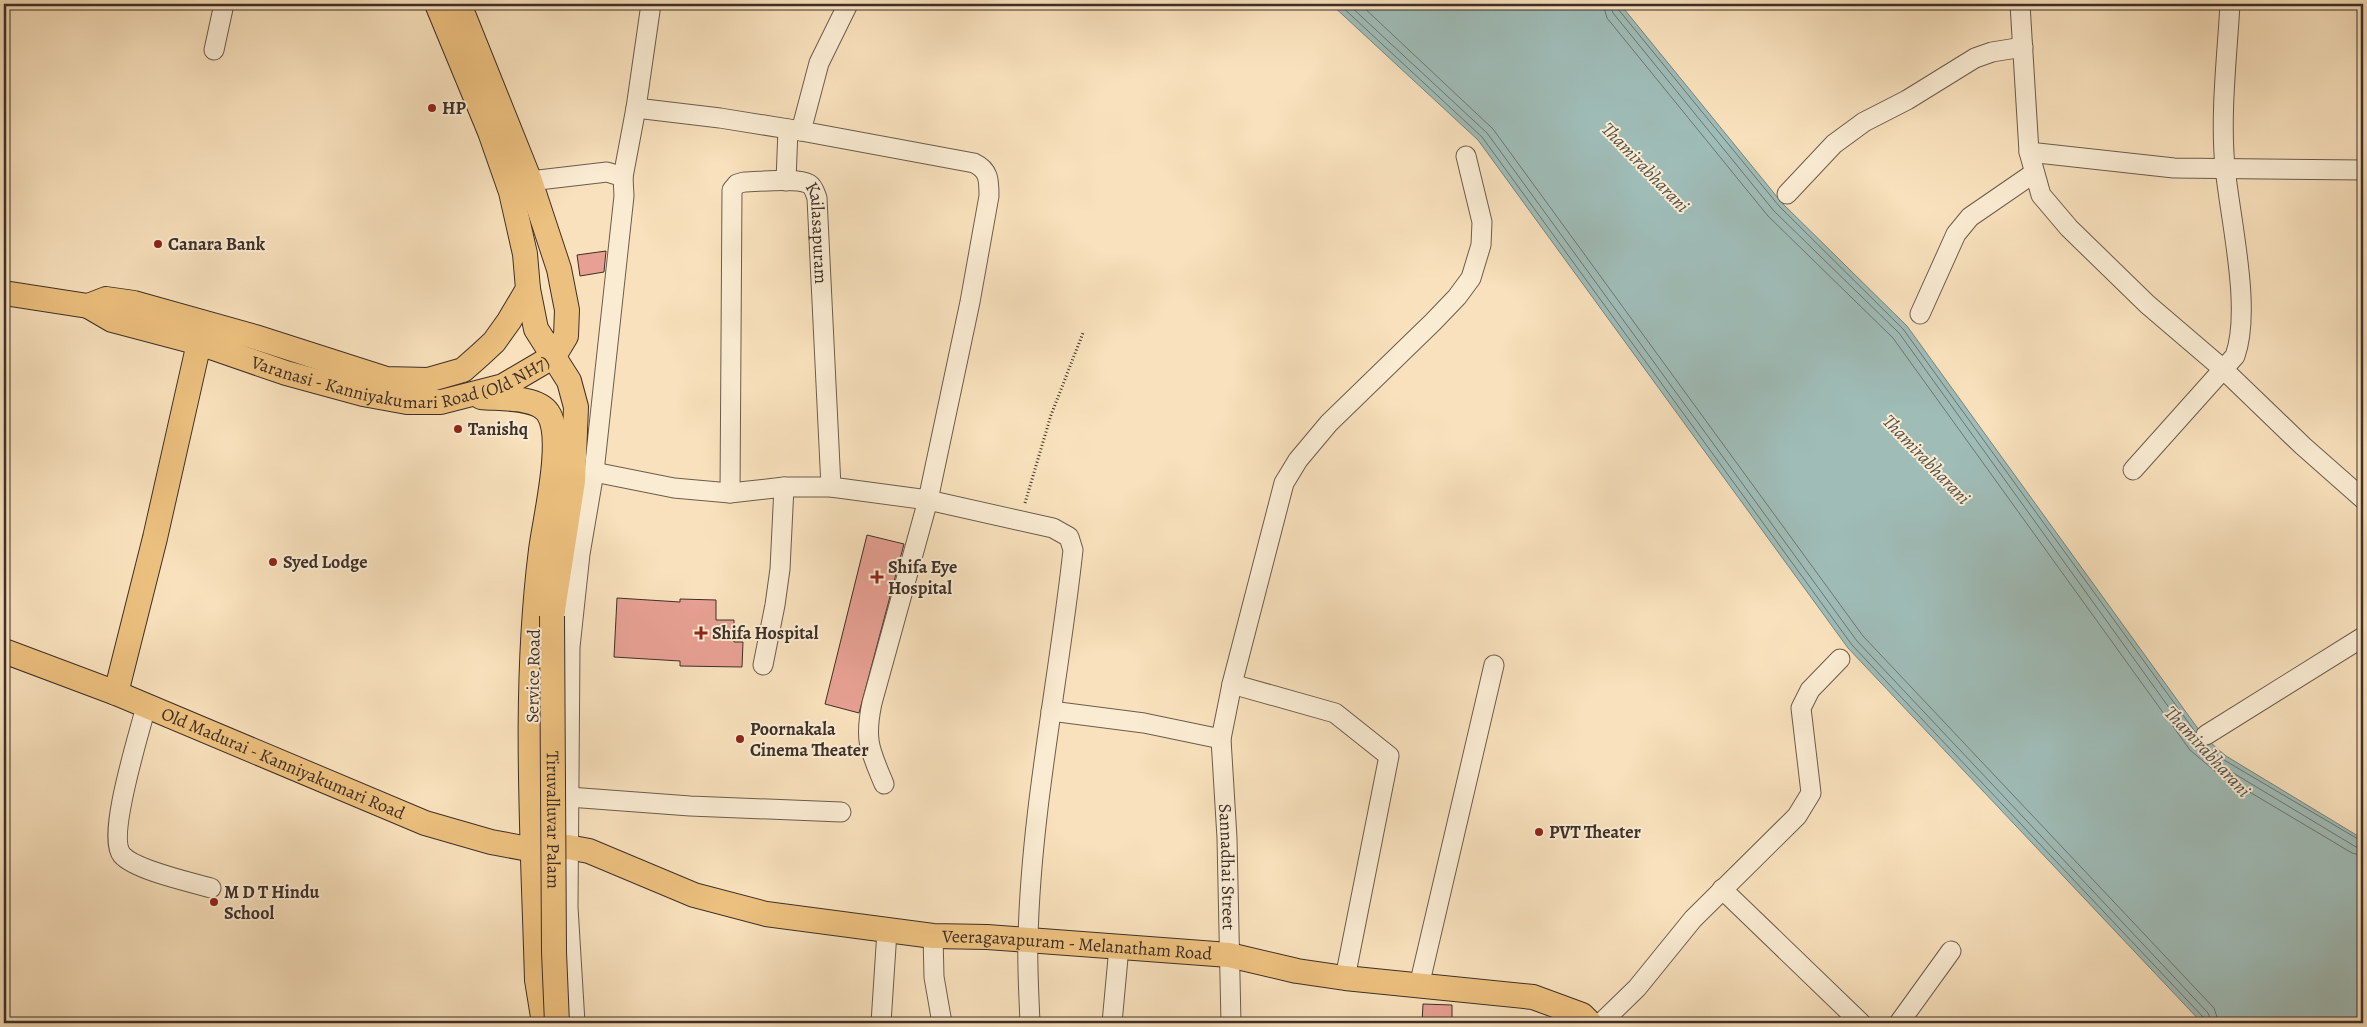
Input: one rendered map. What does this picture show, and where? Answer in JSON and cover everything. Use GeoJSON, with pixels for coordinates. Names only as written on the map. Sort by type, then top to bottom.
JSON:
{"type":"FeatureCollection","features":[{"type":"Feature","properties":{"kind":"main road"},"geometry":{"type":"LineString","coordinates":[[437,4],[490,132],[511,192],[525,254],[528,289]]}},
{"type":"Feature","properties":{"kind":"main road","name":"Varanasi - Kanniyakumari Road (Old NH7)"},"geometry":{"type":"LineString","coordinates":[[4,293],[88,306],[112,320],[198,343],[286,373],[362,394],[407,402],[441,402],[471,396],[502,386],[554,356],[566,336],[567,310],[559,269],[530,181],[458,4]]}},
{"type":"Feature","properties":{"kind":"main road","name":"Varanasi - Kanniyakumari Road (Old NH7)"},"geometry":{"type":"LineString","coordinates":[[88,306],[106,299],[134,303],[255,337],[386,379],[428,380],[463,370],[480,355],[502,330],[528,289]]}},
{"type":"Feature","properties":{"kind":"main road","name":"Tiruvalluvar Palam"},"geometry":{"type":"LineString","coordinates":[[528,289],[536,329],[569,381],[576,407],[573,481],[552,616],[554,952],[558,1023]]}},
{"type":"Feature","properties":{"kind":"main road"},"geometry":{"type":"LineString","coordinates":[[116,693],[156,538],[198,343]]}},
{"type":"Feature","properties":{"kind":"main road","name":"Service Road"},"geometry":{"type":"LineString","coordinates":[[471,396],[528,400],[540,404],[548,412],[554,428],[555,456],[534,604],[532,707],[537,980],[544,1023]]}},
{"type":"Feature","properties":{"kind":"main road","name":"Old Madurai - Kanniyakumari Road"},"geometry":{"type":"LineString","coordinates":[[4,651],[116,693],[425,823],[491,842],[534,850],[568,847]]}},
{"type":"Feature","properties":{"kind":"main road","name":"Veeragavapuram - Melanatham Road"},"geometry":{"type":"LineString","coordinates":[[568,847],[589,851],[694,894],[766,914],[932,936],[1028,940],[1229,955],[1297,971],[1345,978],[1533,997],[1582,1015],[1590,1023]]}},
{"type":"Feature","properties":{"kind":"street"},"geometry":{"type":"LineString","coordinates":[[214,50],[224,4]]}},
{"type":"Feature","properties":{"kind":"street"},"geometry":{"type":"LineString","coordinates":[[575,1023],[568,907],[570,647],[580,554],[594,472],[624,196],[623,177],[636,108],[651,4]]}},
{"type":"Feature","properties":{"kind":"street"},"geometry":{"type":"LineString","coordinates":[[786,182],[795,130],[819,63],[848,4]]}},
{"type":"Feature","properties":{"kind":"street"},"geometry":{"type":"LineString","coordinates":[[2020,4],[2029,152],[2041,195],[2069,228],[2147,304],[2223,369],[2303,446],[2363,499]]}},
{"type":"Feature","properties":{"kind":"street"},"geometry":{"type":"LineString","coordinates":[[2134,470],[2236,356],[2241,341],[2241,304],[2225,167],[2223,120],[2230,4]]}},
{"type":"Feature","properties":{"kind":"street"},"geometry":{"type":"LineString","coordinates":[[1787,194],[1834,144],[1864,122],[1907,100],[1976,58],[1992,52],[2023,47]]}},
{"type":"Feature","properties":{"kind":"street"},"geometry":{"type":"LineString","coordinates":[[636,108],[720,118],[795,130],[974,163],[984,168],[989,179],[989,196],[970,302],[928,500],[872,703],[867,729],[869,746],[884,784]]}},
{"type":"Feature","properties":{"kind":"street"},"geometry":{"type":"LineString","coordinates":[[2029,152],[2174,168],[2225,167],[2363,170]]}},
{"type":"Feature","properties":{"kind":"street","name":"Sannadhai Street"},"geometry":{"type":"LineString","coordinates":[[1231,1023],[1227,838],[1221,739],[1232,684],[1284,483],[1298,460],[1329,423],[1433,322],[1457,297],[1471,278],[1481,245],[1482,222],[1466,156]]}},
{"type":"Feature","properties":{"kind":"street"},"geometry":{"type":"LineString","coordinates":[[530,181],[607,172],[623,177]]}},
{"type":"Feature","properties":{"kind":"street"},"geometry":{"type":"LineString","coordinates":[[1920,314],[1956,234],[1970,217],[2034,173]]}},
{"type":"Feature","properties":{"kind":"street","name":"Kailasapuram"},"geometry":{"type":"LineString","coordinates":[[730,492],[732,190],[736,184],[786,182],[808,184],[814,190],[817,198],[831,487]]}},
{"type":"Feature","properties":{"kind":"street"},"geometry":{"type":"LineString","coordinates":[[594,472],[674,488],[730,492],[784,487],[831,487],[928,500],[1053,528],[1068,537],[1074,550],[1037,825],[1028,940],[1030,1023]]}},
{"type":"Feature","properties":{"kind":"street"},"geometry":{"type":"LineString","coordinates":[[763,665],[780,569],[784,487]]}},
{"type":"Feature","properties":{"kind":"street"},"geometry":{"type":"LineString","coordinates":[[2206,735],[2363,638]]}},
{"type":"Feature","properties":{"kind":"street"},"geometry":{"type":"LineString","coordinates":[[1601,1023],[1637,988],[1693,919],[1797,816],[1808,802],[1811,793],[1801,708],[1810,690],[1840,658]]}},
{"type":"Feature","properties":{"kind":"street"},"geometry":{"type":"LineString","coordinates":[[1418,986],[1494,665]]}},
{"type":"Feature","properties":{"kind":"street"},"geometry":{"type":"LineString","coordinates":[[1232,684],[1335,713],[1389,756],[1345,978]]}},
{"type":"Feature","properties":{"kind":"street"},"geometry":{"type":"LineString","coordinates":[[146,706],[119,812],[116,835],[121,854],[135,865],[211,888]]}},
{"type":"Feature","properties":{"kind":"street"},"geometry":{"type":"LineString","coordinates":[[1051,711],[1144,723],[1221,739]]}},
{"type":"Feature","properties":{"kind":"street"},"geometry":{"type":"LineString","coordinates":[[569,797],[690,806],[842,812]]}},
{"type":"Feature","properties":{"kind":"street"},"geometry":{"type":"LineString","coordinates":[[1722,889],[1861,1023]]}},
{"type":"Feature","properties":{"kind":"street"},"geometry":{"type":"LineString","coordinates":[[881,1023],[887,931]]}},
{"type":"Feature","properties":{"kind":"street"},"geometry":{"type":"LineString","coordinates":[[932,936],[934,977],[942,1023]]}},
{"type":"Feature","properties":{"kind":"street"},"geometry":{"type":"LineString","coordinates":[[1112,1023],[1119,947]]}},
{"type":"Feature","properties":{"kind":"street"},"geometry":{"type":"LineString","coordinates":[[1899,1023],[1951,951]]}},
{"type":"Feature","properties":{"kind":"path"},"geometry":{"type":"LineString","coordinates":[[1020,521],[1042,443],[1083,334]]}},
{"type":"Feature","properties":{"kind":"water","name":"Thamirabharani"},"geometry":{"type":"Polygon","coordinates":[[[1331,4],[1620,4],[1782,203],[1907,326],[2204,737],[2226,756],[2363,839],[2363,1023],[2202,1023],[1848,648],[1478,140],[1331,4]]]}},
{"type":"Feature","properties":{"kind":"building"},"geometry":{"type":"Polygon","coordinates":[[[606,251],[604,272],[580,276],[577,255],[606,251]]]}},
{"type":"Feature","properties":{"kind":"building"},"geometry":{"type":"Polygon","coordinates":[[[867,535],[904,544],[859,713],[825,704],[867,535]]]}},
{"type":"Feature","properties":{"kind":"building"},"geometry":{"type":"Polygon","coordinates":[[[617,598],[680,602],[680,599],[716,600],[716,620],[734,620],[734,642],[743,642],[742,667],[680,666],[680,661],[614,657],[617,598]]]}},
{"type":"Feature","properties":{"kind":"building"},"geometry":{"type":"Polygon","coordinates":[[[1423,1004],[1452,1005],[1452,1023],[1422,1023],[1423,1004]]]}},
{"type":"Feature","properties":{"kind":"place","name":"HP"},"geometry":{"type":"Point","coordinates":[432,108]}},
{"type":"Feature","properties":{"kind":"place","name":"Canara Bank"},"geometry":{"type":"Point","coordinates":[158,244]}},
{"type":"Feature","properties":{"kind":"place","name":"Tanishq"},"geometry":{"type":"Point","coordinates":[458,429]}},
{"type":"Feature","properties":{"kind":"place","name":"Syed Lodge"},"geometry":{"type":"Point","coordinates":[273,562]}},
{"type":"Feature","properties":{"kind":"place","name":"Shifa Eye Hospital"},"geometry":{"type":"Point","coordinates":[877,577]}},
{"type":"Feature","properties":{"kind":"place","name":"Shifa Hospital"},"geometry":{"type":"Point","coordinates":[701,633]}},
{"type":"Feature","properties":{"kind":"place","name":"Poornakala Cinema Theater"},"geometry":{"type":"Point","coordinates":[740,739]}},
{"type":"Feature","properties":{"kind":"place","name":"PVT Theater"},"geometry":{"type":"Point","coordinates":[1539,832]}},
{"type":"Feature","properties":{"kind":"place","name":"M D T Hindu School"},"geometry":{"type":"Point","coordinates":[214,902]}}]}
